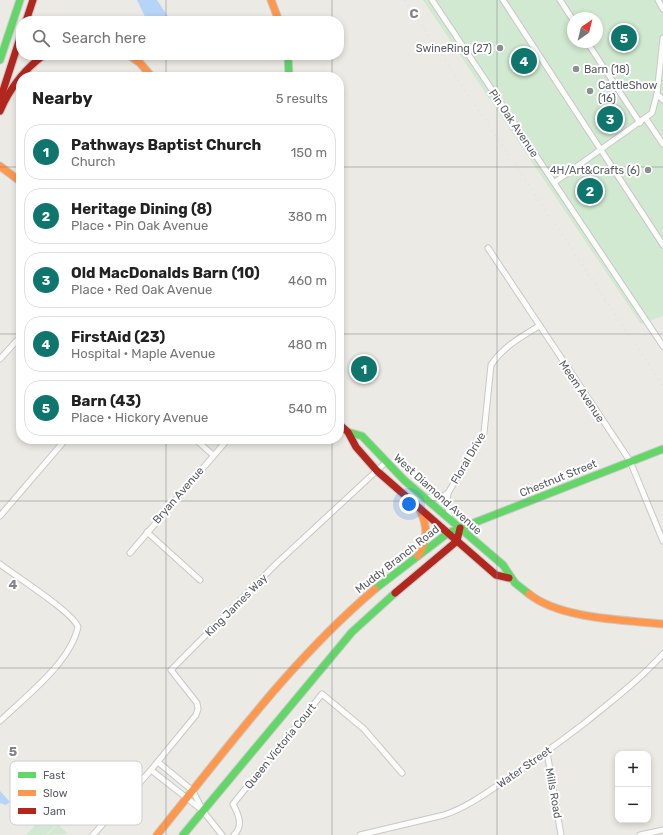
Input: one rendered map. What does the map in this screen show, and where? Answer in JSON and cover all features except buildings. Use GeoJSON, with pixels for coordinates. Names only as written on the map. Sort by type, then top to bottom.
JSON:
{"type":"FeatureCollection","features":[{"type":"Feature","properties":{"kind":"main road"},"geometry":{"type":"LineString","coordinates":[[0,60],[20,0]]}},
{"type":"Feature","properties":{"kind":"main road"},"geometry":{"type":"LineString","coordinates":[[28,16],[33,0]]}},
{"type":"Feature","properties":{"kind":"main road"},"geometry":{"type":"LineString","coordinates":[[271,0],[278,16]]}},
{"type":"Feature","properties":{"kind":"main road"},"geometry":{"type":"LineString","coordinates":[[0,101],[16,51]]}},
{"type":"Feature","properties":{"kind":"main road"},"geometry":{"type":"LineString","coordinates":[[24,72],[37,60]]}},
{"type":"Feature","properties":{"kind":"main road"},"geometry":{"type":"LineString","coordinates":[[136,60],[148,72]]}},
{"type":"Feature","properties":{"kind":"main road"},"geometry":{"type":"LineString","coordinates":[[288,60],[289,72]]}},
{"type":"Feature","properties":{"kind":"main road"},"geometry":{"type":"LineString","coordinates":[[0,111],[8,92],[16,81]]}},
{"type":"Feature","properties":{"kind":"main road"},"geometry":{"type":"LineString","coordinates":[[0,166],[16,178]]}},
{"type":"Feature","properties":{"kind":"main road","name":"West Diamond Avenue"},"geometry":{"type":"LineString","coordinates":[[344,428],[348,432],[356,447],[377,471],[496,575],[509,578],[537,599],[572,613],[663,624]]}},
{"type":"Feature","properties":{"kind":"main road","name":"West Diamond Avenue"},"geometry":{"type":"LineString","coordinates":[[348,432],[362,436],[386,462],[425,498],[502,565],[509,578]]}},
{"type":"Feature","properties":{"kind":"main road","name":"Chestnut Street"},"geometry":{"type":"LineString","coordinates":[[460,528],[663,449]]}},
{"type":"Feature","properties":{"kind":"main road"},"geometry":{"type":"LineString","coordinates":[[418,556],[423,549],[428,532],[419,508]]}},
{"type":"Feature","properties":{"kind":"main road"},"geometry":{"type":"LineString","coordinates":[[457,540],[460,528]]}},
{"type":"Feature","properties":{"kind":"main road","name":"Muddy Branch Road"},"geometry":{"type":"LineString","coordinates":[[157,835],[268,697],[309,650],[361,601],[448,533],[460,528]]}},
{"type":"Feature","properties":{"kind":"main road","name":"Muddy Branch Road"},"geometry":{"type":"LineString","coordinates":[[183,835],[352,632],[385,601],[457,540]]}},
{"type":"Feature","properties":{"kind":"street","name":"Pin Oak Avenue"},"geometry":{"type":"LineString","coordinates":[[432,0],[555,182],[663,346]]}},
{"type":"Feature","properties":{"kind":"street"},"geometry":{"type":"LineString","coordinates":[[503,0],[663,245]]}},
{"type":"Feature","properties":{"kind":"street"},"geometry":{"type":"LineString","coordinates":[[560,0],[568,12]]}},
{"type":"Feature","properties":{"kind":"street"},"geometry":{"type":"LineString","coordinates":[[658,0],[663,9]]}},
{"type":"Feature","properties":{"kind":"street"},"geometry":{"type":"LineString","coordinates":[[555,182],[646,119],[654,110],[663,38]]}},
{"type":"Feature","properties":{"kind":"street"},"geometry":{"type":"LineString","coordinates":[[591,48],[640,123]]}},
{"type":"Feature","properties":{"kind":"street"},"geometry":{"type":"LineString","coordinates":[[657,94],[663,100]]}},
{"type":"Feature","properties":{"kind":"street"},"geometry":{"type":"LineString","coordinates":[[646,119],[663,144]]}},
{"type":"Feature","properties":{"kind":"street","name":"Meem Avenue"},"geometry":{"type":"LineString","coordinates":[[488,248],[630,461],[663,541]]}},
{"type":"Feature","properties":{"kind":"street","name":"Floral Drive"},"geometry":{"type":"LineString","coordinates":[[425,498],[441,498],[448,493],[484,433],[491,365],[497,356],[512,343],[539,326]]}},
{"type":"Feature","properties":{"kind":"street"},"geometry":{"type":"LineString","coordinates":[[0,358],[16,341]]}},
{"type":"Feature","properties":{"kind":"street"},"geometry":{"type":"LineString","coordinates":[[0,516],[62,444]]}},
{"type":"Feature","properties":{"kind":"street"},"geometry":{"type":"LineString","coordinates":[[201,444],[213,455]]}},
{"type":"Feature","properties":{"kind":"street","name":"Bryan Avenue"},"geometry":{"type":"LineString","coordinates":[[130,552],[223,444]]}},
{"type":"Feature","properties":{"kind":"street","name":"King James Way"},"geometry":{"type":"LineString","coordinates":[[142,780],[196,715],[198,709],[197,703],[171,670],[276,563],[386,462]]}},
{"type":"Feature","properties":{"kind":"street","name":"Floral Drive"},"geometry":{"type":"LineString","coordinates":[[448,493],[447,502],[450,519]]}},
{"type":"Feature","properties":{"kind":"street"},"geometry":{"type":"LineString","coordinates":[[147,532],[200,580]]}},
{"type":"Feature","properties":{"kind":"street"},"geometry":{"type":"LineString","coordinates":[[0,564],[54,603],[73,619],[78,627],[76,637],[60,662],[0,721]]}},
{"type":"Feature","properties":{"kind":"street","name":"Water Street"},"geometry":{"type":"LineString","coordinates":[[360,835],[457,811],[481,797],[547,752],[632,686],[663,654]]}},
{"type":"Feature","properties":{"kind":"street","name":"Queen Victoria Court"},"geometry":{"type":"LineString","coordinates":[[234,835],[240,828],[239,820],[233,804],[322,694],[364,729],[402,773]]}},
{"type":"Feature","properties":{"kind":"street","name":"Mills Road"},"geometry":{"type":"LineString","coordinates":[[547,752],[561,835]]}},
{"type":"Feature","properties":{"kind":"street"},"geometry":{"type":"LineString","coordinates":[[158,762],[193,791],[203,811],[222,835]]}},
{"type":"Feature","properties":{"kind":"street"},"geometry":{"type":"LineString","coordinates":[[151,770],[203,811]]}},
{"type":"Feature","properties":{"kind":"street","name":"King James Way"},"geometry":{"type":"LineString","coordinates":[[93,835],[102,825]]}},
{"type":"Feature","properties":{"kind":"street"},"geometry":{"type":"LineString","coordinates":[[640,835],[663,830]]}},
{"type":"Feature","properties":{"kind":"green space"},"geometry":{"type":"Polygon","coordinates":[[[423,0],[663,0],[663,316],[641,324],[423,0]]]}},
{"type":"Feature","properties":{"kind":"green space"},"geometry":{"type":"Polygon","coordinates":[[[36,825],[56,825],[46,835],[26,835],[36,825]]]}},
{"type":"Feature","properties":{"kind":"green space"},"geometry":{"type":"Polygon","coordinates":[[[57,825],[59,825],[68,834],[47,835],[57,825]]]}},
{"type":"Feature","properties":{"kind":"water"},"geometry":{"type":"Polygon","coordinates":[[[137,0],[157,0],[168,16],[145,16],[137,0]]]}},
{"type":"Feature","properties":{"kind":"water"},"geometry":{"type":"Polygon","coordinates":[[[0,791],[10,802],[6,805],[0,803],[0,791]]]}},
{"type":"Feature","properties":{"kind":"railway"},"geometry":{"type":"LineString","coordinates":[[405,0],[663,386]]}},
{"type":"Feature","properties":{"kind":"traffic: fast"},"geometry":{"type":"LineString","coordinates":[[0,60],[20,0]]}},
{"type":"Feature","properties":{"kind":"traffic: fast"},"geometry":{"type":"LineString","coordinates":[[288,60],[289,72]]}},
{"type":"Feature","properties":{"kind":"traffic: fast"},"geometry":{"type":"LineString","coordinates":[[348,432],[362,436],[404,480],[503,565],[515,583],[529,594]]}},
{"type":"Feature","properties":{"kind":"traffic: fast"},"geometry":{"type":"LineString","coordinates":[[375,589],[448,533],[663,449]]}},
{"type":"Feature","properties":{"kind":"traffic: fast"},"geometry":{"type":"LineString","coordinates":[[183,835],[352,632],[395,593]]}},
{"type":"Feature","properties":{"kind":"traffic: slow"},"geometry":{"type":"LineString","coordinates":[[271,0],[277,16]]}},
{"type":"Feature","properties":{"kind":"traffic: slow"},"geometry":{"type":"LineString","coordinates":[[136,60],[148,72]]}},
{"type":"Feature","properties":{"kind":"traffic: slow"},"geometry":{"type":"LineString","coordinates":[[0,166],[16,178]]}},
{"type":"Feature","properties":{"kind":"traffic: slow"},"geometry":{"type":"LineString","coordinates":[[418,556],[424,544],[426,533],[423,516],[420,510]]}},
{"type":"Feature","properties":{"kind":"traffic: slow"},"geometry":{"type":"LineString","coordinates":[[157,835],[260,707],[287,676],[344,616],[375,589]]}},
{"type":"Feature","properties":{"kind":"traffic: slow"},"geometry":{"type":"LineString","coordinates":[[529,594],[558,609],[575,613],[593,617],[663,624]]}},
{"type":"Feature","properties":{"kind":"traffic: jam"},"geometry":{"type":"LineString","coordinates":[[28,16],[33,0]]}},
{"type":"Feature","properties":{"kind":"traffic: jam"},"geometry":{"type":"LineString","coordinates":[[0,100],[16,50]]}},
{"type":"Feature","properties":{"kind":"traffic: jam"},"geometry":{"type":"LineString","coordinates":[[24,72],[37,60]]}},
{"type":"Feature","properties":{"kind":"traffic: jam"},"geometry":{"type":"LineString","coordinates":[[0,111],[16,83]]}},
{"type":"Feature","properties":{"kind":"traffic: jam"},"geometry":{"type":"LineString","coordinates":[[344,428],[348,432],[356,447],[377,471],[496,575],[509,578]]}},
{"type":"Feature","properties":{"kind":"traffic: jam"},"geometry":{"type":"LineString","coordinates":[[395,593],[457,541],[460,528]]}},
{"type":"Feature","properties":{"kind":"place","name":"Barn (43)"},"geometry":{"type":"Point","coordinates":[624,38]}},
{"type":"Feature","properties":{"kind":"place","name":"SwineRing (27)"},"geometry":{"type":"Point","coordinates":[500,48]}},
{"type":"Feature","properties":{"kind":"place","name":"FirstAid (23)"},"geometry":{"type":"Point","coordinates":[524,61]}},
{"type":"Feature","properties":{"kind":"place","name":"Barn (18)"},"geometry":{"type":"Point","coordinates":[576,69]}},
{"type":"Feature","properties":{"kind":"place","name":"CattleShow (16)"},"geometry":{"type":"Point","coordinates":[590,91]}},
{"type":"Feature","properties":{"kind":"place","name":"Old MacDonalds Barn (10)"},"geometry":{"type":"Point","coordinates":[610,119]}},
{"type":"Feature","properties":{"kind":"place","name":"4H/Art&Crafts (6)"},"geometry":{"type":"Point","coordinates":[648,170]}},
{"type":"Feature","properties":{"kind":"place","name":"Heritage Dining (8)"},"geometry":{"type":"Point","coordinates":[590,191]}},
{"type":"Feature","properties":{"kind":"place","name":"Pathways Baptist Church"},"geometry":{"type":"Point","coordinates":[364,369]}}]}
